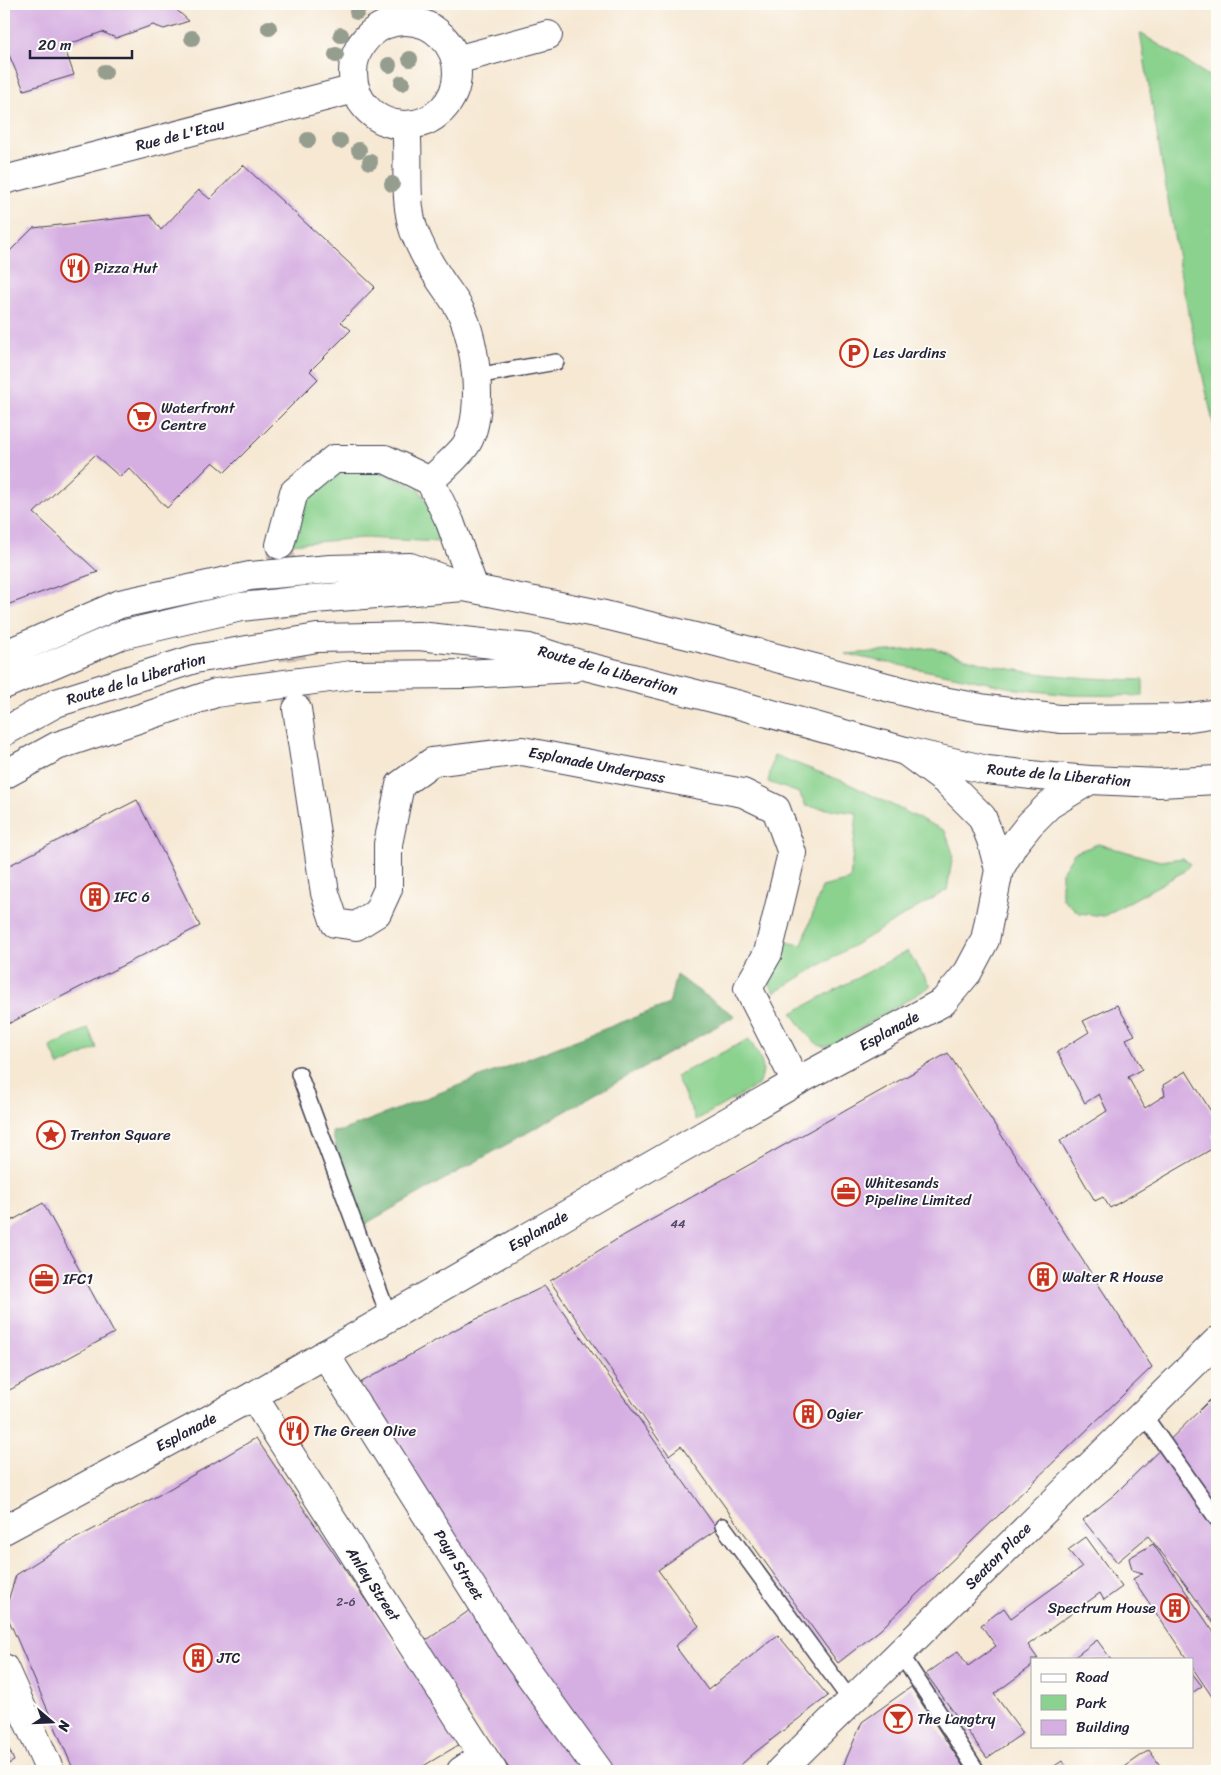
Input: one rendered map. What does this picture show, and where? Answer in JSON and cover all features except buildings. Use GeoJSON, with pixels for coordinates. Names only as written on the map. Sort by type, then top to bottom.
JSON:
{"type":"FeatureCollection","features":[{"type":"Feature","properties":{"kind":"main road"},"geometry":{"type":"LineString","coordinates":[[408,21],[424,24],[439,33],[450,45],[456,60],[457,76],[454,91],[447,104],[436,115],[422,122],[406,125],[390,123],[375,116],[363,104],[355,89],[352,72],[360,48],[376,29],[391,22],[408,21]]}},
{"type":"Feature","properties":{"kind":"main road"},"geometry":{"type":"LineString","coordinates":[[456,60],[548,36]]}},
{"type":"Feature","properties":{"kind":"main road","name":"Rue de L'Etau"},"geometry":{"type":"LineString","coordinates":[[4,180],[355,89]]}},
{"type":"Feature","properties":{"kind":"main road"},"geometry":{"type":"LineString","coordinates":[[406,125],[409,148],[408,211],[415,233],[435,273],[460,308],[469,330],[476,376],[477,416],[467,444],[430,481]]}},
{"type":"Feature","properties":{"kind":"main road"},"geometry":{"type":"LineString","coordinates":[[280,545],[294,492],[334,458],[385,459],[430,481],[450,522],[469,587]]}},
{"type":"Feature","properties":{"kind":"main road"},"geometry":{"type":"LineString","coordinates":[[4,655],[120,604],[250,576],[330,569],[410,567],[469,587],[642,624],[932,699],[980,708],[1060,719],[1184,718],[1217,713]]}},
{"type":"Feature","properties":{"kind":"main road"},"geometry":{"type":"LineString","coordinates":[[4,685],[121,635],[241,607],[469,587]]}},
{"type":"Feature","properties":{"kind":"main road","name":"Route de la Liberation"},"geometry":{"type":"LineString","coordinates":[[4,732],[56,703],[195,659],[317,638],[419,636],[529,648],[590,667],[736,704],[905,751],[987,770],[1090,780],[1160,782],[1217,780]]}},
{"type":"Feature","properties":{"kind":"main road"},"geometry":{"type":"LineString","coordinates":[[4,775],[57,746],[216,693],[352,675],[465,674],[590,667]]}},
{"type":"Feature","properties":{"kind":"main road","name":"Esplanade Underpass"},"geometry":{"type":"LineString","coordinates":[[297,709],[324,893],[334,923],[356,926],[377,913],[388,889],[388,844],[400,785],[432,762],[522,751],[744,794],[776,809],[792,853],[768,953],[748,988],[796,1082]]}},
{"type":"Feature","properties":{"kind":"main road","name":"Esplanade"},"geometry":{"type":"LineString","coordinates":[[905,751],[947,782],[982,817],[991,840],[999,870]]}},
{"type":"Feature","properties":{"kind":"main road","name":"Esplanade"},"geometry":{"type":"LineString","coordinates":[[4,1530],[253,1396],[796,1082],[942,1002],[968,972],[986,940],[999,870],[1014,844],[1049,805],[1090,780]]}},
{"type":"Feature","properties":{"kind":"main road","name":"Seaton Place"},"geometry":{"type":"LineString","coordinates":[[780,1771],[1217,1341]]}},
{"type":"Feature","properties":{"kind":"main road","name":"Payn Street"},"geometry":{"type":"LineString","coordinates":[[325,1354],[514,1652],[599,1771]]}},
{"type":"Feature","properties":{"kind":"main road","name":"Anley Street"},"geometry":{"type":"LineString","coordinates":[[253,1396],[488,1764]]}},
{"type":"Feature","properties":{"kind":"main road"},"geometry":{"type":"LineString","coordinates":[[4,1668],[42,1769]]}},
{"type":"Feature","properties":{"kind":"main road"},"geometry":{"type":"LineString","coordinates":[[461,1771],[488,1764]]}},
{"type":"Feature","properties":{"kind":"lane"},"geometry":{"type":"LineString","coordinates":[[476,376],[556,362]]}},
{"type":"Feature","properties":{"kind":"lane"},"geometry":{"type":"LineString","coordinates":[[299,1074],[389,1317]]}},
{"type":"Feature","properties":{"kind":"lane"},"geometry":{"type":"LineString","coordinates":[[1143,1414],[1217,1519]]}},
{"type":"Feature","properties":{"kind":"lane"},"geometry":{"type":"LineString","coordinates":[[723,1526],[851,1701]]}},
{"type":"Feature","properties":{"kind":"lane"},"geometry":{"type":"LineString","coordinates":[[900,1653],[977,1771]]}},
{"type":"Feature","properties":{"kind":"green space"},"geometry":{"type":"Polygon","coordinates":[[[1140,33],[1217,81],[1217,440],[1182,283],[1140,33]]]}},
{"type":"Feature","properties":{"kind":"green space"},"geometry":{"type":"Polygon","coordinates":[[[361,463],[419,489],[431,509],[439,542],[363,538],[290,544],[302,497],[327,473],[361,463]]]}},
{"type":"Feature","properties":{"kind":"green space"},"geometry":{"type":"Polygon","coordinates":[[[933,648],[992,665],[1028,672],[1086,678],[1143,680],[1143,696],[1070,695],[1017,689],[845,654],[933,648]]]}},
{"type":"Feature","properties":{"kind":"green space"},"geometry":{"type":"Polygon","coordinates":[[[774,755],[845,782],[945,831],[953,854],[947,890],[775,992],[763,977],[780,941],[802,945],[822,887],[850,880],[857,813],[806,806],[799,793],[768,782],[774,755]]]}},
{"type":"Feature","properties":{"kind":"green space"},"geometry":{"type":"Polygon","coordinates":[[[1098,844],[1160,861],[1183,858],[1190,864],[1183,872],[1104,916],[1079,913],[1062,898],[1062,872],[1074,853],[1098,844]]]}},
{"type":"Feature","properties":{"kind":"green space"},"geometry":{"type":"Polygon","coordinates":[[[907,951],[931,986],[834,1044],[822,1046],[818,1044],[792,1013],[907,951]]]}},
{"type":"Feature","properties":{"kind":"green space"},"geometry":{"type":"Polygon","coordinates":[[[676,975],[735,1016],[356,1229],[332,1132],[341,1131],[669,1004],[676,975]]]}},
{"type":"Feature","properties":{"kind":"green space"},"geometry":{"type":"Polygon","coordinates":[[[88,1028],[97,1048],[59,1066],[50,1047],[88,1028]]]}},
{"type":"Feature","properties":{"kind":"green space"},"geometry":{"type":"Polygon","coordinates":[[[749,1039],[763,1066],[763,1072],[758,1085],[696,1120],[676,1076],[749,1039]]]}},
{"type":"Feature","properties":{"kind":"tunnel"},"geometry":{"type":"LineString","coordinates":[[280,549],[297,705]]}},
{"type":"Feature","properties":{"kind":"place","name":"Pizza Hut"},"geometry":{"type":"Point","coordinates":[75,268]}},
{"type":"Feature","properties":{"kind":"place","name":"Les Jardins"},"geometry":{"type":"Point","coordinates":[854,353]}},
{"type":"Feature","properties":{"kind":"place","name":"Waterfront Centre"},"geometry":{"type":"Point","coordinates":[142,417]}},
{"type":"Feature","properties":{"kind":"place","name":"IFC 6"},"geometry":{"type":"Point","coordinates":[95,897]}},
{"type":"Feature","properties":{"kind":"place","name":"Trenton Square"},"geometry":{"type":"Point","coordinates":[51,1135]}},
{"type":"Feature","properties":{"kind":"place","name":"Whitesands Pipeline Limited"},"geometry":{"type":"Point","coordinates":[846,1192]}},
{"type":"Feature","properties":{"kind":"place","name":"Walter R House"},"geometry":{"type":"Point","coordinates":[1043,1277]}},
{"type":"Feature","properties":{"kind":"place","name":"IFC1"},"geometry":{"type":"Point","coordinates":[44,1279]}},
{"type":"Feature","properties":{"kind":"place","name":"Ogier"},"geometry":{"type":"Point","coordinates":[808,1414]}},
{"type":"Feature","properties":{"kind":"place","name":"The Green Olive"},"geometry":{"type":"Point","coordinates":[294,1431]}},
{"type":"Feature","properties":{"kind":"place","name":"Spectrum House"},"geometry":{"type":"Point","coordinates":[1175,1608]}},
{"type":"Feature","properties":{"kind":"place","name":"JTC"},"geometry":{"type":"Point","coordinates":[198,1658]}},
{"type":"Feature","properties":{"kind":"place","name":"The Langtry"},"geometry":{"type":"Point","coordinates":[898,1719]}}]}
